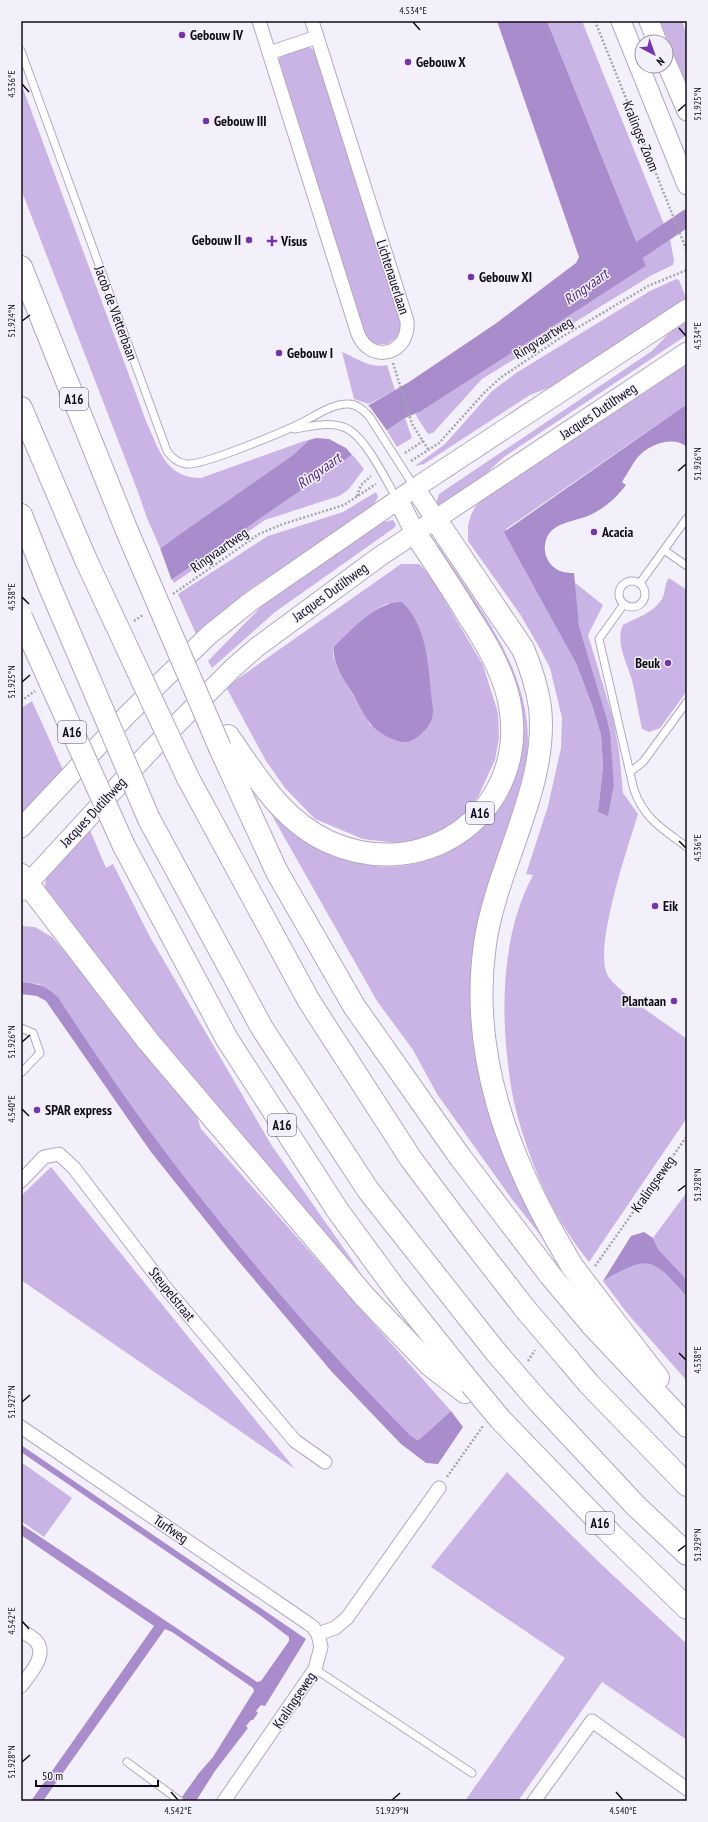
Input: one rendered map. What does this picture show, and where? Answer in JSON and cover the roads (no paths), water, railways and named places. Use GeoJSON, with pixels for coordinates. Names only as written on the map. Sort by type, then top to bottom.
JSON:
{"type":"FeatureCollection","features":[{"type":"Feature","properties":{"kind":"highway","name":"A16"},"geometry":{"type":"LineString","coordinates":[[21,267],[127,531],[193,687],[224,742],[277,872],[354,1006],[460,1157],[550,1275],[598,1317],[687,1415]]}},
{"type":"Feature","properties":{"kind":"highway"},"geometry":{"type":"LineString","coordinates":[[21,408],[86,560],[188,778],[309,1001],[411,1159],[466,1234],[526,1310],[568,1359],[645,1444],[687,1485]]}},
{"type":"Feature","properties":{"kind":"highway","name":"A16"},"geometry":{"type":"LineString","coordinates":[[21,516],[149,819],[262,1028],[359,1177],[477,1330],[540,1402],[635,1506],[687,1554]]}},
{"type":"Feature","properties":{"kind":"highway","name":"A16"},"geometry":{"type":"LineString","coordinates":[[436,520],[523,649],[532,672],[538,695],[540,726],[539,747],[533,781],[502,872],[485,944],[482,1009],[495,1097],[506,1131],[531,1194],[572,1266],[598,1317],[687,1426]]}},
{"type":"Feature","properties":{"kind":"highway","name":"A16"},"geometry":{"type":"LineString","coordinates":[[224,742],[275,802],[293,820],[328,841],[350,850],[371,854],[410,853],[435,846],[456,836],[473,821],[496,791],[510,754],[512,736],[509,700],[500,672],[488,646],[415,533]]}},
{"type":"Feature","properties":{"kind":"highway","name":"A16"},"geometry":{"type":"LineString","coordinates":[[21,617],[124,846],[227,1039],[338,1211],[468,1388],[614,1537],[687,1608]]}},
{"type":"Feature","properties":{"kind":"highway","name":"A16"},"geometry":{"type":"LineString","coordinates":[[23,883],[148,1041],[354,1284],[430,1365],[468,1388]]}},
{"type":"Feature","properties":{"kind":"main road","name":"Kralingse Zoom"},"geometry":{"type":"LineString","coordinates":[[620,21],[687,185]]}},
{"type":"Feature","properties":{"kind":"main road"},"geometry":{"type":"LineString","coordinates":[[648,21],[654,34]]}},
{"type":"Feature","properties":{"kind":"main road"},"geometry":{"type":"LineString","coordinates":[[671,74],[687,111]]}},
{"type":"Feature","properties":{"kind":"main road"},"geometry":{"type":"LineString","coordinates":[[21,828],[127,714],[209,635],[271,586],[415,488],[687,309]]}},
{"type":"Feature","properties":{"kind":"main road","name":"Jacques Dutilhweg"},"geometry":{"type":"LineString","coordinates":[[23,883],[149,752],[233,668],[283,626],[415,533],[687,352]]}},
{"type":"Feature","properties":{"kind":"main road"},"geometry":{"type":"LineString","coordinates":[[415,488],[436,520]]}},
{"type":"Feature","properties":{"kind":"main road"},"geometry":{"type":"LineString","coordinates":[[398,500],[415,533]]}},
{"type":"Feature","properties":{"kind":"street","name":"Lichtenauerlaan"},"geometry":{"type":"LineString","coordinates":[[258,21],[360,340],[376,352],[389,351],[402,343],[406,336],[407,321],[312,21]]}},
{"type":"Feature","properties":{"kind":"street"},"geometry":{"type":"LineString","coordinates":[[269,53],[317,37]]}},
{"type":"Feature","properties":{"kind":"street","name":"Steupelstraat"},"geometry":{"type":"LineString","coordinates":[[21,1181],[44,1156],[59,1154],[74,1168],[164,1286],[295,1441],[326,1462]]}},
{"type":"Feature","properties":{"kind":"street","name":"Turfweg"},"geometry":{"type":"LineString","coordinates":[[21,1427],[306,1622],[313,1627],[318,1634]]}},
{"type":"Feature","properties":{"kind":"street"},"geometry":{"type":"LineString","coordinates":[[318,1634],[335,1628],[348,1618],[439,1488]]}},
{"type":"Feature","properties":{"kind":"street"},"geometry":{"type":"LineString","coordinates":[[21,1630],[36,1640],[40,1650],[39,1661],[21,1686]]}},
{"type":"Feature","properties":{"kind":"street","name":"Kralingseweg"},"geometry":{"type":"LineString","coordinates":[[224,1801],[316,1670],[321,1647],[318,1634]]}},
{"type":"Feature","properties":{"kind":"street"},"geometry":{"type":"LineString","coordinates":[[534,1801],[592,1721],[687,1789]]}},
{"type":"Feature","properties":{"kind":"lane","name":"Jacob de Vletterbaan"},"geometry":{"type":"LineString","coordinates":[[21,51],[167,451],[174,460],[179,463],[195,464],[288,430],[335,406],[350,404],[361,408],[369,416],[415,488]]}},
{"type":"Feature","properties":{"kind":"lane","name":"Jacob de Vletterbaan"},"geometry":{"type":"LineString","coordinates":[[288,430],[328,424],[348,428],[359,438],[398,500]]}},
{"type":"Feature","properties":{"kind":"lane"},"geometry":{"type":"LineString","coordinates":[[640,583],[687,518]]}},
{"type":"Feature","properties":{"kind":"lane"},"geometry":{"type":"LineString","coordinates":[[664,550],[687,566]]}},
{"type":"Feature","properties":{"kind":"lane"},"geometry":{"type":"LineString","coordinates":[[630,580],[640,583],[645,591],[643,601],[634,607],[624,604],[619,596],[622,586],[630,580]]}},
{"type":"Feature","properties":{"kind":"lane"},"geometry":{"type":"LineString","coordinates":[[624,604],[599,639],[630,772],[639,804],[650,820],[687,847]]}},
{"type":"Feature","properties":{"kind":"lane"},"geometry":{"type":"LineString","coordinates":[[630,772],[643,762],[687,702]]}},
{"type":"Feature","properties":{"kind":"lane"},"geometry":{"type":"LineString","coordinates":[[21,1028],[33,1033],[40,1054],[21,1073]]}},
{"type":"Feature","properties":{"kind":"lane"},"geometry":{"type":"LineString","coordinates":[[316,1670],[472,1773]]}},
{"type":"Feature","properties":{"kind":"lane"},"geometry":{"type":"LineString","coordinates":[[127,1762],[179,1800]]}},
{"type":"Feature","properties":{"kind":"water","name":"Ringvaart"},"geometry":{"type":"Polygon","coordinates":[[[497,21],[547,21],[646,266],[421,411],[405,418],[171,580],[21,651],[190,527],[293,455],[310,439],[409,382],[495,324],[576,263],[579,257],[497,21]]]}},
{"type":"Feature","properties":{"kind":"water"},"geometry":{"type":"Polygon","coordinates":[[[687,404],[687,447],[681,443],[668,442],[661,443],[647,449],[635,461],[622,482],[626,485],[615,497],[594,513],[564,523],[557,527],[547,537],[545,545],[546,556],[554,568],[567,573],[574,573],[579,626],[607,719],[610,734],[614,785],[608,816],[598,812],[603,767],[601,735],[592,705],[576,663],[504,532],[687,404]]]}},
{"type":"Feature","properties":{"kind":"water"},"geometry":{"type":"Polygon","coordinates":[[[402,602],[418,625],[423,638],[433,709],[430,724],[420,735],[409,742],[395,740],[387,736],[369,722],[339,671],[334,653],[334,647],[374,611],[383,606],[402,602]]]}},
{"type":"Feature","properties":{"kind":"water"},"geometry":{"type":"Polygon","coordinates":[[[21,982],[41,986],[58,997],[130,1104],[204,1202],[304,1321],[410,1435],[417,1440],[420,1439],[451,1411],[463,1427],[438,1464],[426,1463],[401,1444],[332,1372],[230,1251],[151,1152],[46,1001],[37,996],[21,994],[21,982]]]}},
{"type":"Feature","properties":{"kind":"water"},"geometry":{"type":"Polygon","coordinates":[[[644,1232],[653,1238],[658,1249],[687,1280],[687,1297],[666,1274],[658,1267],[650,1264],[641,1263],[631,1266],[603,1281],[631,1236],[644,1232]]]}},
{"type":"Feature","properties":{"kind":"water"},"geometry":{"type":"Polygon","coordinates":[[[21,1445],[306,1639],[265,1706],[261,1705],[256,1711],[258,1713],[246,1726],[248,1728],[215,1771],[196,1801],[179,1801],[199,1773],[213,1757],[254,1691],[253,1688],[172,1632],[165,1629],[43,1801],[31,1801],[154,1626],[21,1535],[21,1524],[257,1682],[261,1681],[289,1641],[289,1637],[261,1616],[21,1452],[21,1445]]]}},
{"type":"Feature","properties":{"kind":"waterway"},"geometry":{"type":"LineString","coordinates":[[620,263],[687,218]]}},
{"type":"Feature","properties":{"kind":"place","name":"Gebouw IV"},"geometry":{"type":"Point","coordinates":[182,35]}},
{"type":"Feature","properties":{"kind":"place","name":"Gebouw X"},"geometry":{"type":"Point","coordinates":[408,62]}},
{"type":"Feature","properties":{"kind":"place","name":"Gebouw III"},"geometry":{"type":"Point","coordinates":[206,121]}},
{"type":"Feature","properties":{"kind":"place","name":"Gebouw II"},"geometry":{"type":"Point","coordinates":[249,240]}},
{"type":"Feature","properties":{"kind":"place","name":"Visus"},"geometry":{"type":"Point","coordinates":[272,241]}},
{"type":"Feature","properties":{"kind":"place","name":"Gebouw XI"},"geometry":{"type":"Point","coordinates":[471,277]}},
{"type":"Feature","properties":{"kind":"place","name":"Gebouw I"},"geometry":{"type":"Point","coordinates":[279,353]}},
{"type":"Feature","properties":{"kind":"place","name":"Acacia"},"geometry":{"type":"Point","coordinates":[594,532]}},
{"type":"Feature","properties":{"kind":"place","name":"Beuk"},"geometry":{"type":"Point","coordinates":[668,663]}},
{"type":"Feature","properties":{"kind":"place","name":"Eik"},"geometry":{"type":"Point","coordinates":[655,906]}},
{"type":"Feature","properties":{"kind":"place","name":"Plantaan"},"geometry":{"type":"Point","coordinates":[674,1001]}},
{"type":"Feature","properties":{"kind":"place","name":"SPAR express"},"geometry":{"type":"Point","coordinates":[37,1110]}}]}
